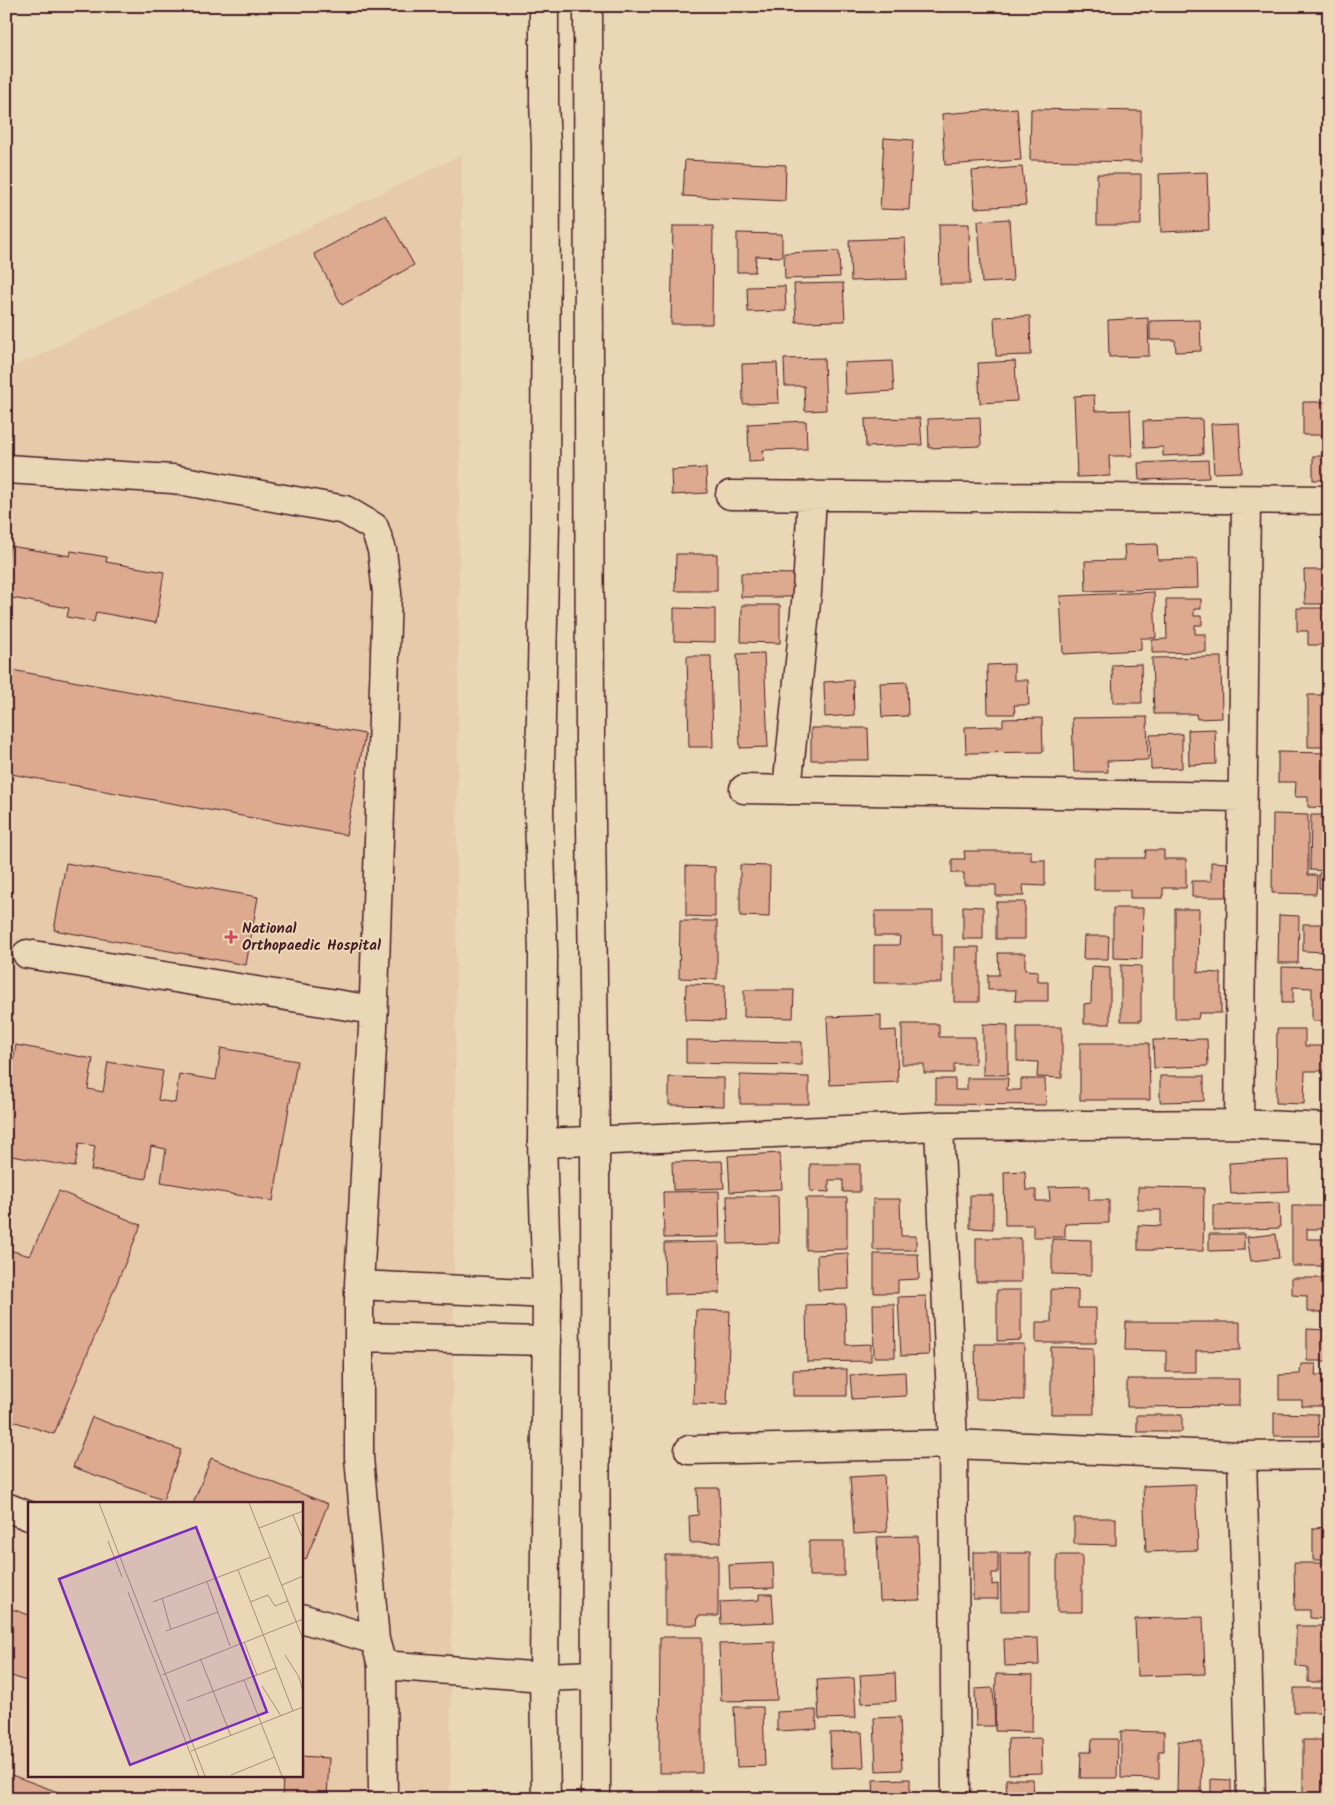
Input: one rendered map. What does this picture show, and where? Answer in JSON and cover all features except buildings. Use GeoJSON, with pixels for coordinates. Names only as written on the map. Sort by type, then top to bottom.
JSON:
{"type":"FeatureCollection","features":[{"type":"Feature","properties":{"kind":"street"},"geometry":{"type":"LineString","coordinates":[[544,6],[546,146],[545,523],[539,813],[543,953],[542,1143],[547,1294],[544,1677],[546,1799]]}},
{"type":"Feature","properties":{"kind":"street"},"geometry":{"type":"LineString","coordinates":[[588,6],[590,744],[595,1141],[596,1799]]}},
{"type":"Feature","properties":{"kind":"street"},"geometry":{"type":"LineString","coordinates":[[6,469],[173,478],[345,510],[374,527],[382,550],[387,593],[373,1010],[359,1285],[359,1457],[375,1640],[382,1665],[383,1799]]}},
{"type":"Feature","properties":{"kind":"street"},"geometry":{"type":"LineString","coordinates":[[730,495],[1246,501],[1329,500]]}},
{"type":"Feature","properties":{"kind":"street"},"geometry":{"type":"LineString","coordinates":[[786,790],[807,592],[812,495]]}},
{"type":"Feature","properties":{"kind":"street"},"geometry":{"type":"LineString","coordinates":[[1239,1124],[1246,501]]}},
{"type":"Feature","properties":{"kind":"street"},"geometry":{"type":"LineString","coordinates":[[744,790],[1242,797]]}},
{"type":"Feature","properties":{"kind":"street"},"geometry":{"type":"LineString","coordinates":[[27,954],[373,1010]]}},
{"type":"Feature","properties":{"kind":"street"},"geometry":{"type":"LineString","coordinates":[[542,1143],[939,1126],[1239,1124],[1329,1128]]}},
{"type":"Feature","properties":{"kind":"street"},"geometry":{"type":"LineString","coordinates":[[939,1126],[953,1444],[956,1799]]}},
{"type":"Feature","properties":{"kind":"street"},"geometry":{"type":"LineString","coordinates":[[359,1285],[547,1294]]}},
{"type":"Feature","properties":{"kind":"street"},"geometry":{"type":"LineString","coordinates":[[359,1337],[547,1341]]}},
{"type":"Feature","properties":{"kind":"street"},"geometry":{"type":"LineString","coordinates":[[689,1450],[953,1444],[1242,1456],[1329,1455]]}},
{"type":"Feature","properties":{"kind":"street"},"geometry":{"type":"LineString","coordinates":[[1242,1456],[1251,1799]]}},
{"type":"Feature","properties":{"kind":"street"},"geometry":{"type":"LineString","coordinates":[[6,1507],[28,1516]]}},
{"type":"Feature","properties":{"kind":"street"},"geometry":{"type":"LineString","coordinates":[[302,1618],[375,1640]]}},
{"type":"Feature","properties":{"kind":"street"},"geometry":{"type":"LineString","coordinates":[[382,1665],[544,1677],[595,1675]]}},
{"type":"Feature","properties":{"kind":"shaded area","name":"National Orthopaedic Hospital"},"geometry":{"type":"Polygon","coordinates":[[[462,155],[450,1799],[6,1799],[6,371],[462,155]]]}},
{"type":"Feature","properties":{"kind":"place","name":"National Orthopaedic Hospital"},"geometry":{"type":"Point","coordinates":[231,937]}}]}
